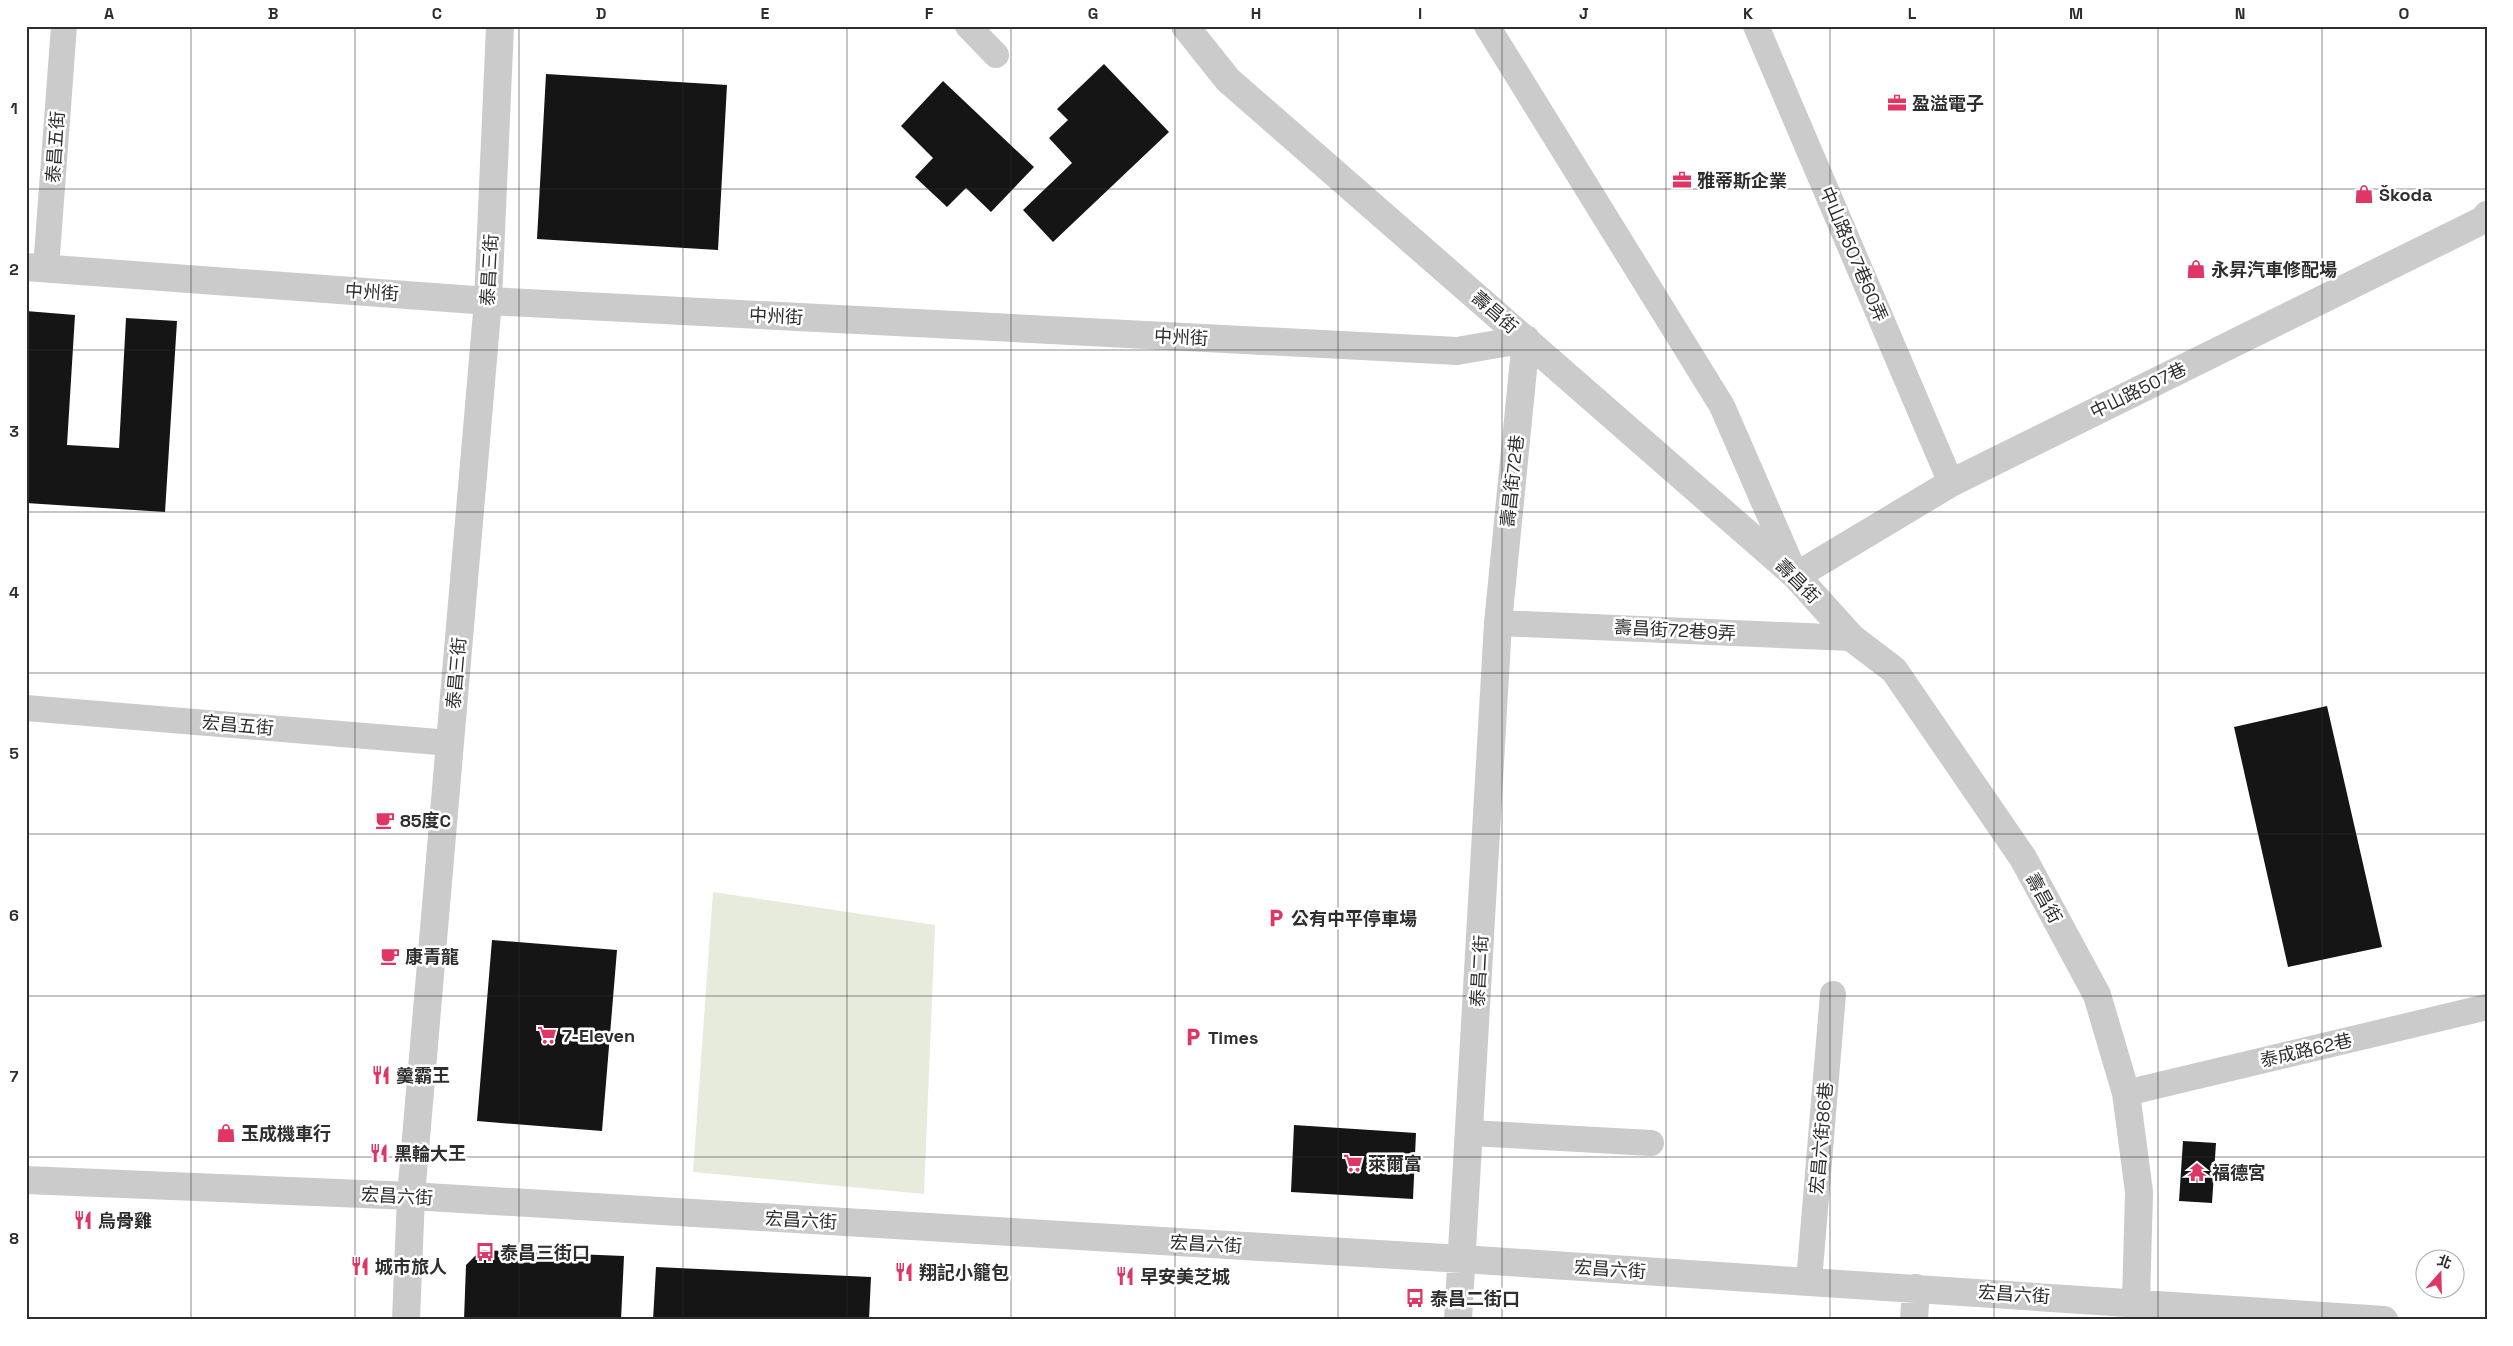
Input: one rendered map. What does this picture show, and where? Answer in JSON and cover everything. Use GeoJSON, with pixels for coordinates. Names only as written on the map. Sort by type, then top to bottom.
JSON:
{"type":"FeatureCollection","features":[{"type":"Feature","properties":{"kind":"street","name":"泰昌三街"},"geometry":{"type":"LineString","coordinates":[[406,1320],[411,1196],[488,301],[500,26]]}},
{"type":"Feature","properties":{"kind":"street","name":"壽昌街"},"geometry":{"type":"LineString","coordinates":[[1184,26],[1228,80],[1796,576],[1852,638],[1894,670],[2023,858],[2097,995],[2126,1092],[2138,1192],[2139,1305]]}},
{"type":"Feature","properties":{"kind":"street","name":"中山路507巷"},"geometry":{"type":"LineString","coordinates":[[1796,576],[1951,483],[2483,220],[2487,216]]}},
{"type":"Feature","properties":{"kind":"street","name":"中州街"},"geometry":{"type":"LineString","coordinates":[[36,268],[488,301],[1457,351],[1526,339]]}},
{"type":"Feature","properties":{"kind":"street","name":"壽昌街72巷"},"geometry":{"type":"LineString","coordinates":[[1498,623],[1526,339]]}},
{"type":"Feature","properties":{"kind":"street","name":"泰昌二街"},"geometry":{"type":"LineString","coordinates":[[1458,1320],[1498,623]]}},
{"type":"Feature","properties":{"kind":"street","name":"宏昌六街"},"geometry":{"type":"LineString","coordinates":[[26,1180],[411,1196],[1462,1259],[2384,1320]]}},
{"type":"Feature","properties":{"kind":"street"},"geometry":{"type":"LineString","coordinates":[[1914,1320],[1916,1288]]}},
{"type":"Feature","properties":{"kind":"lane","name":"泰昌五街"},"geometry":{"type":"LineString","coordinates":[[36,268],[64,26]]}},
{"type":"Feature","properties":{"kind":"lane"},"geometry":{"type":"LineString","coordinates":[[968,26],[996,55]]}},
{"type":"Feature","properties":{"kind":"lane"},"geometry":{"type":"LineString","coordinates":[[1487,26],[1722,406],[1796,576]]}},
{"type":"Feature","properties":{"kind":"lane","name":"中山路507巷60弄"},"geometry":{"type":"LineString","coordinates":[[1756,26],[1951,483]]}},
{"type":"Feature","properties":{"kind":"lane","name":"壽昌街72巷9弄"},"geometry":{"type":"LineString","coordinates":[[1498,623],[1852,638]]}},
{"type":"Feature","properties":{"kind":"lane","name":"宏昌五街"},"geometry":{"type":"LineString","coordinates":[[26,708],[450,743]]}},
{"type":"Feature","properties":{"kind":"lane","name":"宏昌六街86巷"},"geometry":{"type":"LineString","coordinates":[[1809,1281],[1833,994]]}},
{"type":"Feature","properties":{"kind":"lane","name":"泰成路62巷"},"geometry":{"type":"LineString","coordinates":[[2126,1092],[2487,1008]]}},
{"type":"Feature","properties":{"kind":"lane"},"geometry":{"type":"LineString","coordinates":[[1470,1133],[1651,1143]]}},
{"type":"Feature","properties":{"kind":"shaded area"},"geometry":{"type":"Polygon","coordinates":[[[713,892],[935,925],[924,1194],[693,1172],[713,892]]]}},
{"type":"Feature","properties":{"kind":"building"},"geometry":{"type":"Polygon","coordinates":[[[1104,64],[1169,132],[1053,242],[1023,210],[1072,163],[1049,138],[1068,120],[1057,109],[1104,64]]]}},
{"type":"Feature","properties":{"kind":"building"},"geometry":{"type":"Polygon","coordinates":[[[546,74],[727,85],[718,250],[537,239],[546,74]]]}},
{"type":"Feature","properties":{"kind":"building"},"geometry":{"type":"Polygon","coordinates":[[[943,81],[1034,167],[991,212],[966,188],[947,207],[915,177],[933,158],[901,126],[943,81]]]}},
{"type":"Feature","properties":{"kind":"building"},"geometry":{"type":"Polygon","coordinates":[[[26,311],[75,315],[67,445],[119,448],[126,318],[177,321],[165,512],[26,503],[26,311]]]}},
{"type":"Feature","properties":{"kind":"building"},"geometry":{"type":"Polygon","coordinates":[[[2327,706],[2382,947],[2288,967],[2234,727],[2327,706]]]}},
{"type":"Feature","properties":{"kind":"building","name":"7-Eleven"},"geometry":{"type":"Polygon","coordinates":[[[492,940],[617,950],[602,1131],[477,1121],[492,940]]]}},
{"type":"Feature","properties":{"kind":"building","name":"萊爾富"},"geometry":{"type":"Polygon","coordinates":[[[1294,1125],[1416,1133],[1413,1199],[1291,1192],[1294,1125]]]}},
{"type":"Feature","properties":{"kind":"building","name":"福德宮"},"geometry":{"type":"Polygon","coordinates":[[[2183,1141],[2216,1143],[2212,1203],[2179,1201],[2183,1141]]]}},
{"type":"Feature","properties":{"kind":"building"},"geometry":{"type":"Polygon","coordinates":[[[481,1250],[624,1256],[621,1320],[464,1320],[466,1265],[481,1250]]]}},
{"type":"Feature","properties":{"kind":"building"},"geometry":{"type":"Polygon","coordinates":[[[656,1267],[871,1277],[869,1320],[653,1320],[656,1267]]]}},
{"type":"Feature","properties":{"kind":"place","name":"盈溢電子"},"geometry":{"type":"Point","coordinates":[1897,103]}},
{"type":"Feature","properties":{"kind":"place","name":"雅蒂斯企業"},"geometry":{"type":"Point","coordinates":[1682,180]}},
{"type":"Feature","properties":{"kind":"place","name":"Škoda"},"geometry":{"type":"Point","coordinates":[2364,194]}},
{"type":"Feature","properties":{"kind":"place","name":"永昇汽車修配場"},"geometry":{"type":"Point","coordinates":[2196,269]}},
{"type":"Feature","properties":{"kind":"place","name":"85度C"},"geometry":{"type":"Point","coordinates":[385,820]}},
{"type":"Feature","properties":{"kind":"place","name":"公有中平停車場"},"geometry":{"type":"Point","coordinates":[1276,918]}},
{"type":"Feature","properties":{"kind":"place","name":"康青龍"},"geometry":{"type":"Point","coordinates":[390,956]}},
{"type":"Feature","properties":{"kind":"place","name":"7-Eleven"},"geometry":{"type":"Point","coordinates":[547,1035]}},
{"type":"Feature","properties":{"kind":"place","name":"Times"},"geometry":{"type":"Point","coordinates":[1193,1037]}},
{"type":"Feature","properties":{"kind":"place","name":"羹霸王"},"geometry":{"type":"Point","coordinates":[381,1075]}},
{"type":"Feature","properties":{"kind":"place","name":"玉成機車行"},"geometry":{"type":"Point","coordinates":[226,1133]}},
{"type":"Feature","properties":{"kind":"place","name":"黑輪大王"},"geometry":{"type":"Point","coordinates":[379,1153]}},
{"type":"Feature","properties":{"kind":"place","name":"萊爾富"},"geometry":{"type":"Point","coordinates":[1353,1163]}},
{"type":"Feature","properties":{"kind":"place","name":"福德宮"},"geometry":{"type":"Point","coordinates":[2197,1172]}},
{"type":"Feature","properties":{"kind":"place","name":"烏骨雞"},"geometry":{"type":"Point","coordinates":[83,1220]}},
{"type":"Feature","properties":{"kind":"place","name":"泰昌三街口"},"geometry":{"type":"Point","coordinates":[485,1252]}},
{"type":"Feature","properties":{"kind":"place","name":"城市旅人"},"geometry":{"type":"Point","coordinates":[360,1266]}},
{"type":"Feature","properties":{"kind":"place","name":"翔記小籠包"},"geometry":{"type":"Point","coordinates":[904,1272]}},
{"type":"Feature","properties":{"kind":"place","name":"早安美芝城"},"geometry":{"type":"Point","coordinates":[1125,1276]}},
{"type":"Feature","properties":{"kind":"place","name":"泰昌二街口"},"geometry":{"type":"Point","coordinates":[1415,1298]}}]}
